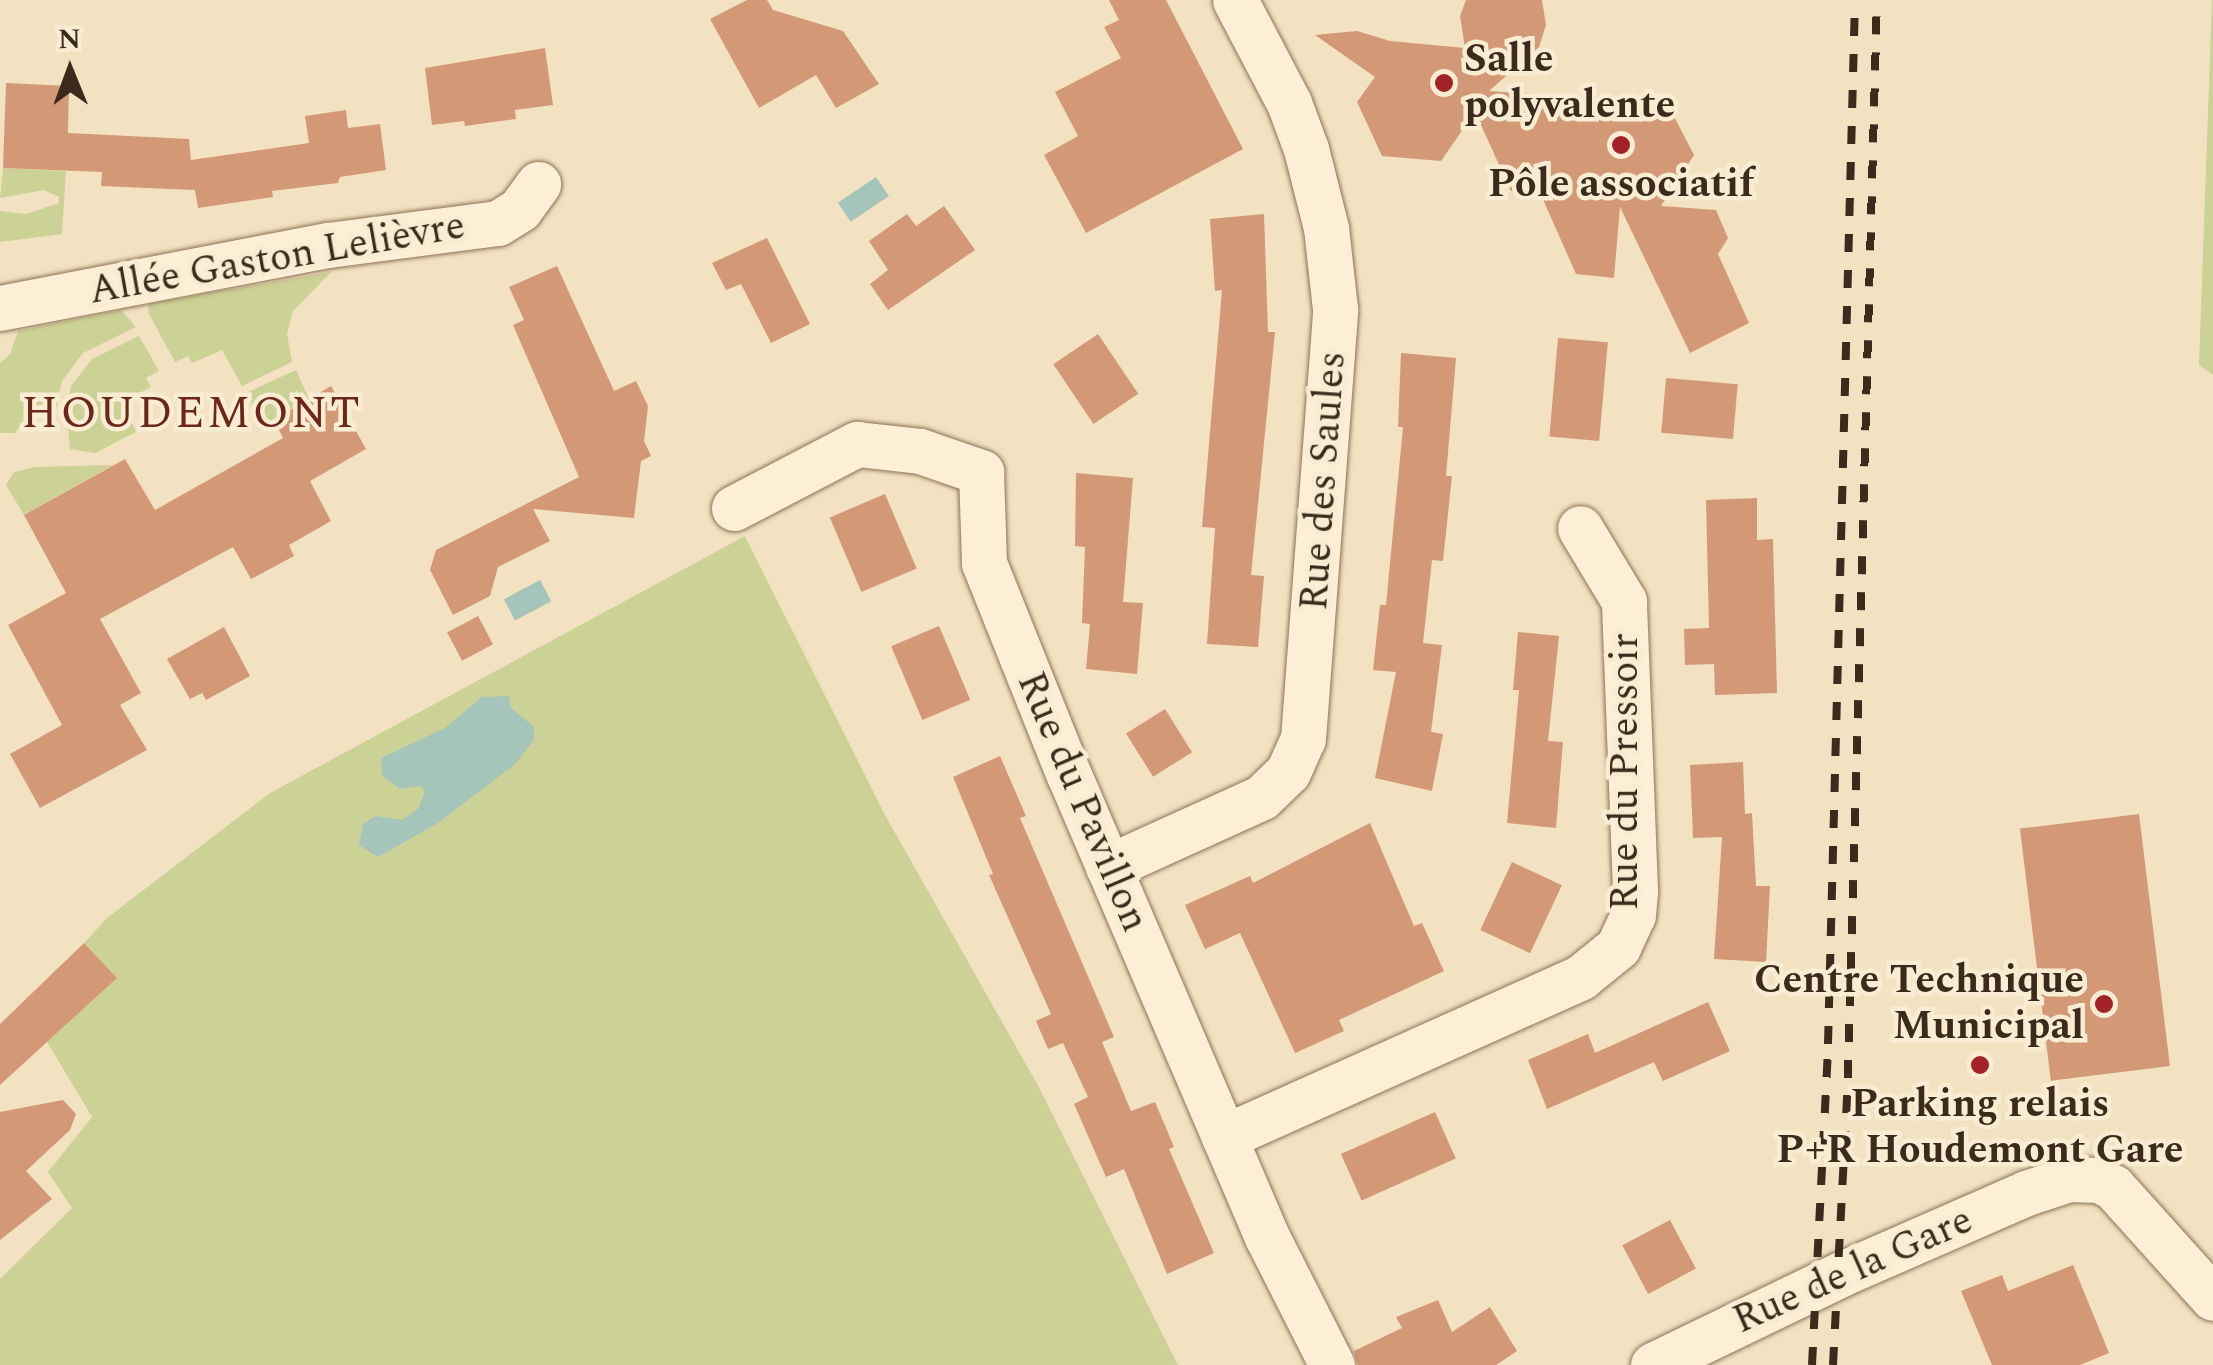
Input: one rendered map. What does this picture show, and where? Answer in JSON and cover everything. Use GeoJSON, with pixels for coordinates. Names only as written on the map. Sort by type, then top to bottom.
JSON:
{"type":"FeatureCollection","features":[{"type":"Feature","properties":{"kind":"street","name":"Rue des Saules"},"geometry":{"type":"LineString","coordinates":[[1108,867],[1262,797],[1288,772],[1303,738],[1335,309],[1326,228],[1306,149],[1288,103],[1235,0]]}},
{"type":"Feature","properties":{"kind":"street","name":"Allée Gaston Lelièvre"},"geometry":{"type":"LineString","coordinates":[[0,308],[328,244],[498,223],[520,209],[538,184]]}},
{"type":"Feature","properties":{"kind":"street","name":"Rue du Pavillon"},"geometry":{"type":"LineString","coordinates":[[734,508],[857,444],[920,450],[981,472],[984,562],[1108,867],[1267,1237],[1332,1365]]}},
{"type":"Feature","properties":{"kind":"street","name":"Rue du Pressoir"},"geometry":{"type":"LineString","coordinates":[[1224,1137],[1581,977],[1618,947],[1633,915],[1635,890],[1624,601],[1580,528]]}},
{"type":"Feature","properties":{"kind":"street","name":"Rue de la Gare"},"geometry":{"type":"LineString","coordinates":[[1653,1365],[1817,1285],[2054,1182],[2083,1178],[2114,1187],[2213,1298]]}},
{"type":"Feature","properties":{"kind":"green space"},"geometry":{"type":"Polygon","coordinates":[[[2213,0],[2213,375],[2199,365],[2213,0]]]}},
{"type":"Feature","properties":{"kind":"green space"},"geometry":{"type":"Polygon","coordinates":[[[3,168],[66,171],[62,234],[0,242],[0,211],[26,214],[59,203],[59,197],[44,190],[0,198],[3,168]]]}},
{"type":"Feature","properties":{"kind":"green space"},"geometry":{"type":"Polygon","coordinates":[[[331,272],[293,311],[287,334],[292,362],[242,386],[222,350],[192,363],[188,356],[175,362],[149,314],[148,304],[331,272]]]}},
{"type":"Feature","properties":{"kind":"green space"},"geometry":{"type":"Polygon","coordinates":[[[121,310],[136,327],[83,353],[62,381],[56,408],[43,404],[31,408],[15,433],[0,433],[0,363],[10,354],[18,331],[121,310]]]}},
{"type":"Feature","properties":{"kind":"green space"},"geometry":{"type":"Polygon","coordinates":[[[139,336],[159,371],[146,378],[151,387],[122,402],[136,432],[95,453],[70,449],[66,411],[71,386],[92,359],[139,336]]]}},
{"type":"Feature","properties":{"kind":"green space"},"geometry":{"type":"Polygon","coordinates":[[[296,370],[309,399],[263,425],[246,393],[296,370]]]}},
{"type":"Feature","properties":{"kind":"green space"},"geometry":{"type":"Polygon","coordinates":[[[113,465],[24,515],[6,485],[14,472],[35,467],[113,465]]]}},
{"type":"Feature","properties":{"kind":"green space"},"geometry":{"type":"Polygon","coordinates":[[[745,536],[885,815],[1040,1089],[1178,1365],[0,1365],[0,1279],[72,1208],[48,1172],[92,1117],[47,1042],[117,978],[84,943],[107,918],[270,793],[745,536]]]}},
{"type":"Feature","properties":{"kind":"water"},"geometry":{"type":"Polygon","coordinates":[[[876,177],[889,196],[851,222],[838,203],[876,177]]]}},
{"type":"Feature","properties":{"kind":"water"},"geometry":{"type":"Polygon","coordinates":[[[540,580],[551,601],[515,620],[504,599],[540,580]]]}},
{"type":"Feature","properties":{"kind":"water"},"geometry":{"type":"Polygon","coordinates":[[[509,696],[511,708],[534,727],[534,740],[515,764],[438,823],[378,857],[359,845],[363,824],[376,816],[402,820],[419,808],[425,790],[420,786],[400,789],[382,776],[381,758],[445,728],[482,697],[509,696]]]}},
{"type":"Feature","properties":{"kind":"building"},"geometry":{"type":"Polygon","coordinates":[[[747,0],[767,0],[773,10],[843,31],[879,84],[836,108],[816,75],[759,108],[710,19],[747,0]]]}},
{"type":"Feature","properties":{"kind":"building"},"geometry":{"type":"Polygon","coordinates":[[[1109,0],[1166,0],[1243,149],[1086,233],[1044,155],[1078,136],[1055,92],[1121,58],[1104,27],[1119,20],[1109,0]]]}},
{"type":"Feature","properties":{"kind":"building"},"geometry":{"type":"Polygon","coordinates":[[[1466,0],[1542,0],[1546,25],[1539,47],[1489,91],[1667,103],[1694,155],[1661,206],[1716,210],[1728,238],[1718,254],[1749,323],[1690,353],[1620,207],[1614,278],[1576,274],[1541,195],[1511,191],[1475,112],[1441,161],[1382,156],[1357,102],[1375,77],[1315,35],[1357,31],[1390,41],[1465,48],[1460,16],[1466,0]]]}},
{"type":"Feature","properties":{"kind":"building"},"geometry":{"type":"Polygon","coordinates":[[[545,48],[553,105],[515,110],[516,119],[465,126],[464,121],[432,125],[425,68],[545,48]]]}},
{"type":"Feature","properties":{"kind":"building"},"geometry":{"type":"Polygon","coordinates":[[[6,83],[69,86],[68,133],[189,139],[191,160],[309,143],[305,116],[346,110],[348,128],[380,124],[386,170],[340,177],[338,183],[272,191],[273,197],[198,208],[195,190],[101,186],[102,172],[3,168],[6,83]]]}},
{"type":"Feature","properties":{"kind":"building"},"geometry":{"type":"Polygon","coordinates":[[[944,206],[975,250],[888,310],[870,284],[888,270],[869,241],[907,214],[916,226],[944,206]]]}},
{"type":"Feature","properties":{"kind":"building"},"geometry":{"type":"Polygon","coordinates":[[[1264,214],[1268,332],[1275,332],[1251,575],[1264,576],[1258,647],[1207,644],[1215,528],[1202,527],[1222,290],[1215,291],[1210,219],[1264,214]]]}},
{"type":"Feature","properties":{"kind":"building"},"geometry":{"type":"Polygon","coordinates":[[[767,238],[810,324],[771,343],[741,284],[726,290],[712,263],[767,238]]]}},
{"type":"Feature","properties":{"kind":"building"},"geometry":{"type":"Polygon","coordinates":[[[557,266],[614,391],[636,381],[648,406],[644,441],[651,456],[641,461],[634,518],[533,509],[550,541],[498,567],[490,596],[453,615],[430,570],[436,550],[579,477],[513,325],[524,320],[509,287],[557,266]]]}},
{"type":"Feature","properties":{"kind":"building"},"geometry":{"type":"Polygon","coordinates":[[[1098,334],[1138,394],[1093,424],[1053,364],[1098,334]]]}},
{"type":"Feature","properties":{"kind":"building"},"geometry":{"type":"Polygon","coordinates":[[[1558,338],[1608,342],[1599,441],[1549,437],[1558,338]]]}},
{"type":"Feature","properties":{"kind":"building"},"geometry":{"type":"Polygon","coordinates":[[[1401,353],[1456,358],[1446,476],[1452,476],[1443,561],[1432,560],[1423,643],[1442,645],[1431,732],[1443,734],[1432,791],[1375,778],[1396,672],[1373,670],[1380,605],[1386,605],[1403,427],[1398,427],[1401,353]]]}},
{"type":"Feature","properties":{"kind":"building"},"geometry":{"type":"Polygon","coordinates":[[[1666,378],[1738,384],[1733,439],[1661,433],[1666,378]]]}},
{"type":"Feature","properties":{"kind":"building"},"geometry":{"type":"Polygon","coordinates":[[[331,386],[366,449],[310,481],[331,521],[289,545],[294,556],[251,579],[233,547],[100,619],[141,693],[120,705],[147,750],[40,808],[10,754],[62,725],[8,625],[66,593],[24,515],[125,459],[155,510],[283,438],[274,420],[331,386]]]}},
{"type":"Feature","properties":{"kind":"building"},"geometry":{"type":"Polygon","coordinates":[[[1076,473],[1133,478],[1123,602],[1143,603],[1137,674],[1086,669],[1090,624],[1082,623],[1085,547],[1075,546],[1076,473]]]}},
{"type":"Feature","properties":{"kind":"building"},"geometry":{"type":"Polygon","coordinates":[[[885,494],[917,569],[861,592],[830,517],[885,494]]]}},
{"type":"Feature","properties":{"kind":"building"},"geometry":{"type":"Polygon","coordinates":[[[1757,498],[1757,540],[1773,539],[1777,693],[1715,695],[1714,664],[1685,665],[1684,629],[1709,628],[1706,500],[1757,498]]]}},
{"type":"Feature","properties":{"kind":"building"},"geometry":{"type":"Polygon","coordinates":[[[478,616],[493,644],[462,661],[447,632],[478,616]]]}},
{"type":"Feature","properties":{"kind":"building"},"geometry":{"type":"Polygon","coordinates":[[[939,626],[970,700],[922,720],[891,646],[939,626]]]}},
{"type":"Feature","properties":{"kind":"building"},"geometry":{"type":"Polygon","coordinates":[[[224,627],[250,676],[206,700],[202,693],[190,699],[167,659],[224,627]]]}},
{"type":"Feature","properties":{"kind":"building"},"geometry":{"type":"Polygon","coordinates":[[[1518,632],[1559,636],[1548,741],[1563,742],[1556,828],[1507,823],[1519,690],[1513,690],[1518,632]]]}},
{"type":"Feature","properties":{"kind":"building"},"geometry":{"type":"Polygon","coordinates":[[[1165,709],[1192,752],[1153,777],[1126,733],[1165,709]]]}},
{"type":"Feature","properties":{"kind":"building"},"geometry":{"type":"Polygon","coordinates":[[[1000,756],[1026,816],[1020,818],[1114,1037],[1102,1042],[1131,1111],[1155,1102],[1174,1147],[1169,1149],[1214,1253],[1167,1274],[1124,1169],[1106,1177],[1074,1104],[1088,1097],[1063,1043],[1048,1049],[1036,1021],[1051,1014],[989,875],[993,874],[953,777],[1000,756]]]}},
{"type":"Feature","properties":{"kind":"building"},"geometry":{"type":"Polygon","coordinates":[[[1743,762],[1745,814],[1752,813],[1756,886],[1770,886],[1766,962],[1714,959],[1722,837],[1693,838],[1690,765],[1743,762]]]}},
{"type":"Feature","properties":{"kind":"building","name":"Centre Technique Municipal"},"geometry":{"type":"Polygon","coordinates":[[[2139,814],[2170,1066],[2051,1081],[2020,829],[2139,814]]]}},
{"type":"Feature","properties":{"kind":"building"},"geometry":{"type":"Polygon","coordinates":[[[1370,823],[1414,926],[1422,923],[1444,971],[1339,1020],[1344,1031],[1295,1053],[1240,933],[1205,949],[1185,905],[1250,876],[1253,883],[1370,823]]]}},
{"type":"Feature","properties":{"kind":"building"},"geometry":{"type":"Polygon","coordinates":[[[1512,862],[1562,885],[1530,953],[1480,930],[1512,862]]]}},
{"type":"Feature","properties":{"kind":"building"},"geometry":{"type":"Polygon","coordinates":[[[84,943],[117,978],[0,1085],[0,1024],[84,943]]]}},
{"type":"Feature","properties":{"kind":"building"},"geometry":{"type":"Polygon","coordinates":[[[1708,1002],[1730,1051],[1663,1081],[1654,1062],[1547,1109],[1528,1060],[1588,1034],[1595,1053],[1708,1002]]]}},
{"type":"Feature","properties":{"kind":"building"},"geometry":{"type":"Polygon","coordinates":[[[63,1100],[76,1114],[70,1130],[26,1171],[52,1199],[0,1240],[0,1112],[63,1100]]]}},
{"type":"Feature","properties":{"kind":"building"},"geometry":{"type":"Polygon","coordinates":[[[1435,1112],[1456,1159],[1362,1200],[1341,1154],[1435,1112]]]}},
{"type":"Feature","properties":{"kind":"building"},"geometry":{"type":"Polygon","coordinates":[[[1670,1220],[1696,1269],[1648,1294],[1622,1245],[1670,1220]]]}},
{"type":"Feature","properties":{"kind":"building"},"geometry":{"type":"Polygon","coordinates":[[[2073,1265],[2109,1353],[2080,1365],[1992,1365],[1961,1291],[2002,1275],[2008,1291],[2073,1265]]]}},
{"type":"Feature","properties":{"kind":"building"},"geometry":{"type":"Polygon","coordinates":[[[1438,1300],[1452,1332],[1490,1307],[1517,1351],[1496,1365],[1358,1365],[1354,1351],[1402,1328],[1396,1317],[1438,1300]]]}},
{"type":"Feature","properties":{"kind":"railway"},"geometry":{"type":"LineString","coordinates":[[1812,1365],[1828,1044],[1855,0]]}},
{"type":"Feature","properties":{"kind":"railway"},"geometry":{"type":"LineString","coordinates":[[1833,1365],[1848,1078],[1877,0]]}},
{"type":"Feature","properties":{"kind":"place","name":"Salle polyvalente"},"geometry":{"type":"Point","coordinates":[1444,83]}},
{"type":"Feature","properties":{"kind":"place","name":"Pôle associatif"},"geometry":{"type":"Point","coordinates":[1621,145]}},
{"type":"Feature","properties":{"kind":"place","name":"Centre Technique Municipal"},"geometry":{"type":"Point","coordinates":[2104,1004]}},
{"type":"Feature","properties":{"kind":"place","name":"Parking relais P+R Houdemont Gare"},"geometry":{"type":"Point","coordinates":[1980,1065]}},
{"type":"Feature","properties":{"kind":"district","name":"HOUDEMONT"},"geometry":{"type":"Point","coordinates":[192,414]}}]}
